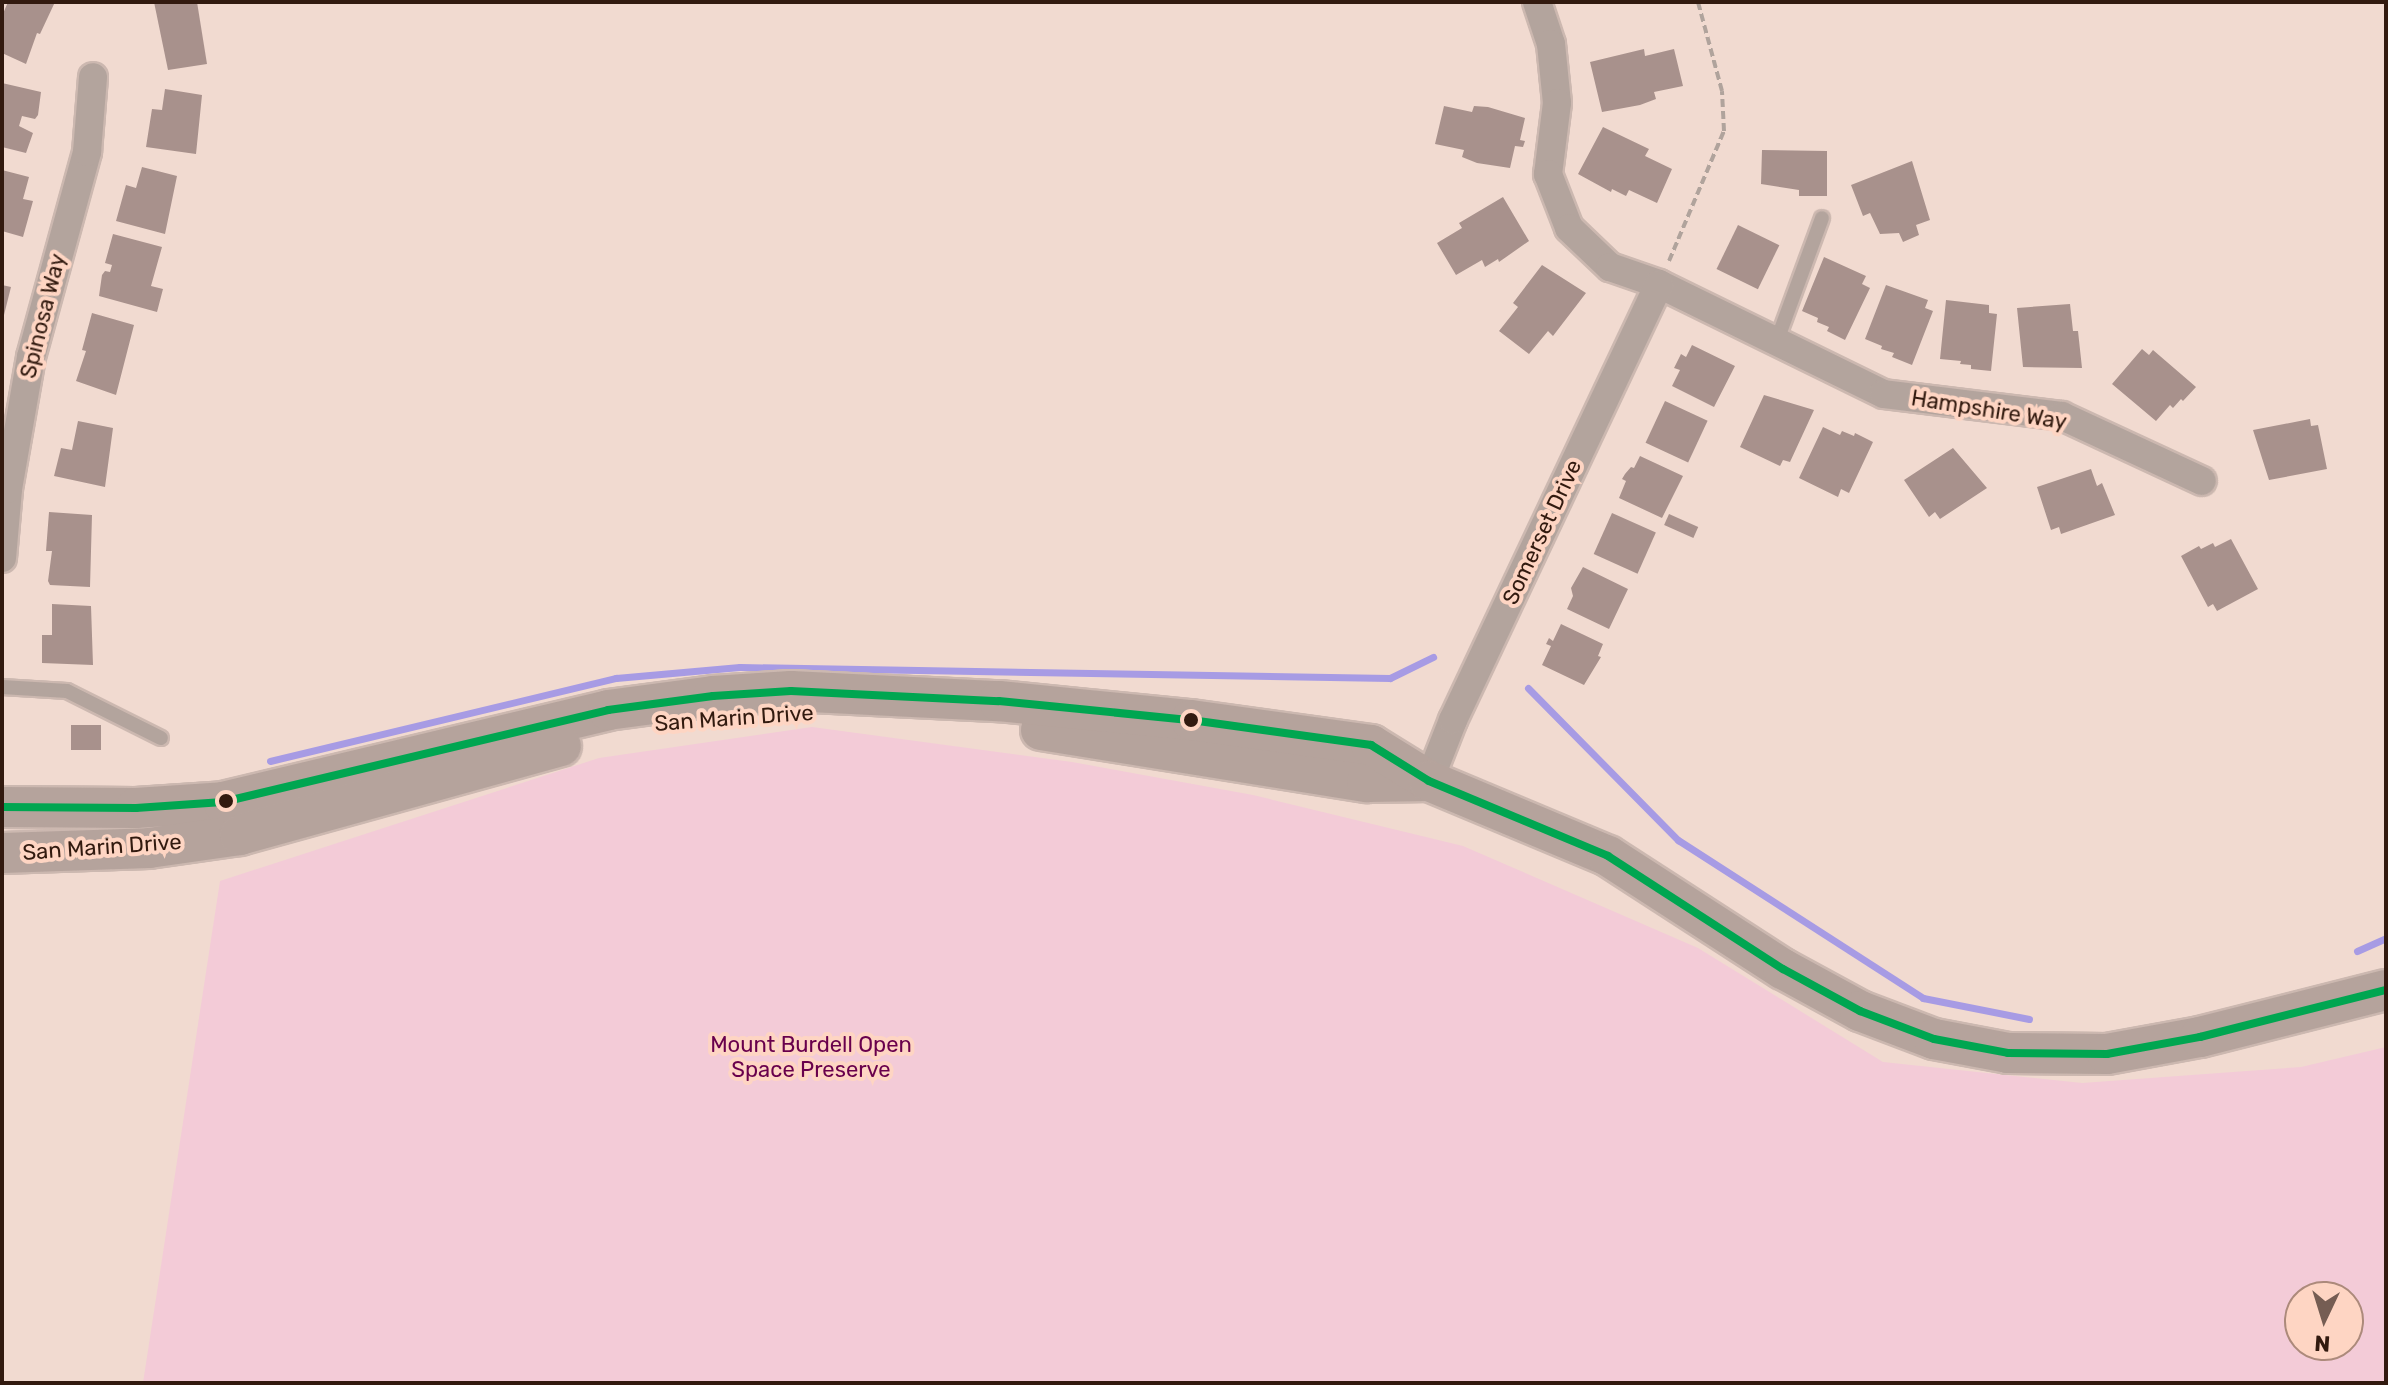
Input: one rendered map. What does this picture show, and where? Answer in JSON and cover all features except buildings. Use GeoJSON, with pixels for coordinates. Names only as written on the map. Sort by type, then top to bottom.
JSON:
{"type":"FeatureCollection","features":[{"type":"Feature","properties":{"kind":"main road","name":"San Marin Drive"},"geometry":{"type":"LineString","coordinates":[[2,807],[136,808],[223,802],[608,710],[713,696],[791,691],[999,701],[1268,730],[1371,745],[1429,781],[1608,856],[1783,969],[1860,1011],[1934,1039],[2008,1053],[2107,1054],[2200,1037],[2386,990]]}},
{"type":"Feature","properties":{"kind":"main road","name":"San Marin Drive"},"geometry":{"type":"LineString","coordinates":[[2,853],[149,848],[240,835],[357,805],[627,727],[726,714],[855,712],[987,721],[1367,782],[1429,781]]}},
{"type":"Feature","properties":{"kind":"street","name":"Hampshire Way"},"geometry":{"type":"LineString","coordinates":[[1537,2],[1551,44],[1557,103],[1548,174],[1569,228],[1610,267],[1659,284],[1884,394],[2062,416],[2202,481]]}},
{"type":"Feature","properties":{"kind":"street","name":"Spinosa Way"},"geometry":{"type":"LineString","coordinates":[[2,558],[8,489],[22,401],[31,357],[87,152],[93,77]]}},
{"type":"Feature","properties":{"kind":"street","name":"Somerset Drive"},"geometry":{"type":"LineString","coordinates":[[1429,781],[1453,720],[1659,284]]}},
{"type":"Feature","properties":{"kind":"lane"},"geometry":{"type":"LineString","coordinates":[[1775,343],[1822,218]]}},
{"type":"Feature","properties":{"kind":"lane"},"geometry":{"type":"LineString","coordinates":[[2,687],[67,691],[161,738]]}},
{"type":"Feature","properties":{"kind":"path"},"geometry":{"type":"LineString","coordinates":[[1659,284],[1724,131],[1722,91],[1698,2]]}},
{"type":"Feature","properties":{"kind":"green space","name":"Mount Burdell Open Space Preserve"},"geometry":{"type":"Polygon","coordinates":[[[812,727],[1072,762],[1253,795],[1463,846],[1698,948],[1883,1062],[2082,1083],[2301,1067],[2386,1047],[2386,1383],[143,1383],[220,881],[599,758],[812,727]]]}},
{"type":"Feature","properties":{"kind":"waterway"},"geometry":{"type":"LineString","coordinates":[[270,761],[616,678],[740,667],[1390,678],[1433,657]]}},
{"type":"Feature","properties":{"kind":"waterway"},"geometry":{"type":"LineString","coordinates":[[1528,688],[1678,840],[1923,998],[2029,1019]]}},
{"type":"Feature","properties":{"kind":"waterway"},"geometry":{"type":"LineString","coordinates":[[2357,951],[2386,938]]}},
{"type":"Feature","properties":{"kind":"transit line"},"geometry":{"type":"LineString","coordinates":[[2,807],[136,808],[223,802],[608,710],[713,696],[791,691],[999,701],[1191,720],[1371,745],[1429,781],[1608,856],[1783,969],[1860,1011],[1934,1039],[2008,1053],[2107,1054],[2200,1037],[2386,990]]}}]}
